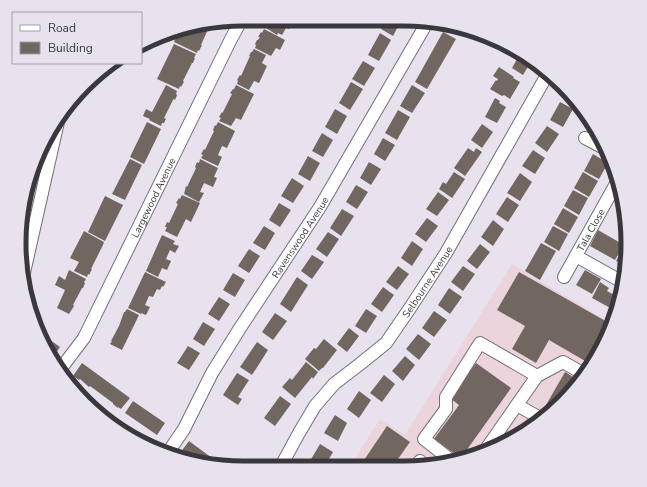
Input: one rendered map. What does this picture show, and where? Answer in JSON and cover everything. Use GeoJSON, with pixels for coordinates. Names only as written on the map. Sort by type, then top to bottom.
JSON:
{"type":"FeatureCollection","features":[{"type":"Feature","properties":{"kind":"street","name":"Largewood Avenue"},"geometry":{"type":"LineString","coordinates":[[64,365],[84,338],[238,26]]}},
{"type":"Feature","properties":{"kind":"street","name":"Ravenswood Avenue"},"geometry":{"type":"LineString","coordinates":[[171,448],[184,429],[212,373],[320,207],[425,27]]}},
{"type":"Feature","properties":{"kind":"street","name":"Selbourne Avenue"},"geometry":{"type":"LineString","coordinates":[[284,461],[315,406],[334,384],[386,343],[410,308],[446,253],[545,79]]}},
{"type":"Feature","properties":{"kind":"street"},"geometry":{"type":"LineString","coordinates":[[26,262],[55,135]]}},
{"type":"Feature","properties":{"kind":"street"},"geometry":{"type":"LineString","coordinates":[[585,138],[598,145]]}},
{"type":"Feature","properties":{"kind":"street","name":"Tala Close"},"geometry":{"type":"LineString","coordinates":[[564,277],[614,187]]}},
{"type":"Feature","properties":{"kind":"street","name":"Tala Close"},"geometry":{"type":"LineString","coordinates":[[576,256],[618,280]]}},
{"type":"Feature","properties":{"kind":"street"},"geometry":{"type":"LineString","coordinates":[[447,457],[424,439],[446,409],[446,397],[480,344],[537,376]]}},
{"type":"Feature","properties":{"kind":"street"},"geometry":{"type":"LineString","coordinates":[[491,443],[537,376],[563,362],[579,371]]}},
{"type":"Feature","properties":{"kind":"street"},"geometry":{"type":"LineString","coordinates":[[517,405],[536,416]]}},
{"type":"Feature","properties":{"kind":"shaded area"},"geometry":{"type":"Polygon","coordinates":[[[512,264],[606,320],[599,340],[592,352],[567,387],[536,416],[500,439],[460,454],[446,457],[418,461],[353,461],[380,419],[405,435],[512,264]]]}},
{"type":"Feature","properties":{"kind":"building"},"geometry":{"type":"Polygon","coordinates":[[[267,26],[291,26],[289,29],[286,28],[282,35],[278,33],[277,35],[266,28],[267,26]]]}},
{"type":"Feature","properties":{"kind":"building"},"geometry":{"type":"Polygon","coordinates":[[[383,26],[398,26],[393,36],[381,29],[383,26]]]}},
{"type":"Feature","properties":{"kind":"building"},"geometry":{"type":"Polygon","coordinates":[[[208,29],[197,53],[174,42],[176,37],[208,29]]]}},
{"type":"Feature","properties":{"kind":"building"},"geometry":{"type":"Polygon","coordinates":[[[264,29],[285,40],[280,50],[276,48],[271,56],[255,48],[255,44],[260,37],[258,37],[264,29]]]}},
{"type":"Feature","properties":{"kind":"building"},"geometry":{"type":"Polygon","coordinates":[[[443,32],[456,39],[427,89],[415,82],[443,32]]]}},
{"type":"Feature","properties":{"kind":"building"},"geometry":{"type":"Polygon","coordinates":[[[380,33],[391,40],[379,61],[368,55],[380,33]]]}},
{"type":"Feature","properties":{"kind":"building"},"geometry":{"type":"Polygon","coordinates":[[[174,44],[196,54],[193,63],[183,81],[184,82],[179,89],[157,79],[174,44]]]}},
{"type":"Feature","properties":{"kind":"building"},"geometry":{"type":"Polygon","coordinates":[[[254,49],[266,55],[262,63],[267,66],[259,83],[254,81],[249,90],[237,84],[237,80],[240,75],[241,76],[249,56],[254,49]]]}},
{"type":"Feature","properties":{"kind":"building"},"geometry":{"type":"Polygon","coordinates":[[[512,55],[528,66],[523,75],[512,68],[517,59],[511,56],[512,55]]]}},
{"type":"Feature","properties":{"kind":"building"},"geometry":{"type":"Polygon","coordinates":[[[363,61],[375,68],[364,86],[352,79],[363,61]]]}},
{"type":"Feature","properties":{"kind":"building"},"geometry":{"type":"Polygon","coordinates":[[[499,67],[520,82],[510,99],[490,89],[498,79],[493,76],[499,67]]]}},
{"type":"Feature","properties":{"kind":"building"},"geometry":{"type":"Polygon","coordinates":[[[351,82],[363,89],[350,110],[339,103],[351,82]]]}},
{"type":"Feature","properties":{"kind":"building"},"geometry":{"type":"Polygon","coordinates":[[[166,85],[177,91],[177,95],[164,118],[166,119],[164,123],[162,123],[161,126],[143,116],[146,109],[152,112],[166,85]]]}},
{"type":"Feature","properties":{"kind":"building"},"geometry":{"type":"Polygon","coordinates":[[[236,85],[254,94],[241,120],[236,118],[231,126],[219,121],[221,118],[219,117],[222,112],[223,113],[232,94],[230,93],[236,85]]]}},
{"type":"Feature","properties":{"kind":"building"},"geometry":{"type":"Polygon","coordinates":[[[412,85],[425,93],[412,113],[400,106],[412,85]]]}},
{"type":"Feature","properties":{"kind":"building"},"geometry":{"type":"Polygon","coordinates":[[[495,98],[500,101],[499,103],[506,107],[497,123],[485,117],[495,98]]]}},
{"type":"Feature","properties":{"kind":"building"},"geometry":{"type":"Polygon","coordinates":[[[560,102],[573,109],[563,127],[550,120],[560,102]]]}},
{"type":"Feature","properties":{"kind":"building"},"geometry":{"type":"Polygon","coordinates":[[[335,109],[347,116],[337,134],[325,127],[335,109]]]}},
{"type":"Feature","properties":{"kind":"building"},"geometry":{"type":"Polygon","coordinates":[[[398,110],[410,117],[397,140],[385,133],[398,110]]]}},
{"type":"Feature","properties":{"kind":"building"},"geometry":{"type":"Polygon","coordinates":[[[147,122],[161,129],[144,164],[130,157],[147,122]]]}},
{"type":"Feature","properties":{"kind":"building"},"geometry":{"type":"Polygon","coordinates":[[[218,122],[235,131],[227,148],[222,146],[218,155],[222,157],[218,166],[201,158],[203,155],[201,154],[204,149],[205,150],[214,131],[215,125],[216,126],[218,122]]]}},
{"type":"Feature","properties":{"kind":"building"},"geometry":{"type":"Polygon","coordinates":[[[482,124],[493,132],[482,148],[471,140],[482,124]]]}},
{"type":"Feature","properties":{"kind":"building"},"geometry":{"type":"Polygon","coordinates":[[[547,126],[559,134],[547,152],[535,143],[547,126]]]}},
{"type":"Feature","properties":{"kind":"building"},"geometry":{"type":"Polygon","coordinates":[[[322,133],[333,140],[323,157],[312,151],[322,133]]]}},
{"type":"Feature","properties":{"kind":"building"},"geometry":{"type":"Polygon","coordinates":[[[383,138],[395,145],[385,161],[374,154],[383,138]]]}},
{"type":"Feature","properties":{"kind":"building"},"geometry":{"type":"Polygon","coordinates":[[[468,148],[474,152],[476,148],[482,152],[465,176],[454,168],[468,148]]]}},
{"type":"Feature","properties":{"kind":"building"},"geometry":{"type":"Polygon","coordinates":[[[533,150],[545,158],[535,174],[522,166],[533,150]]]}},
{"type":"Feature","properties":{"kind":"building"},"geometry":{"type":"Polygon","coordinates":[[[593,154],[604,161],[606,166],[599,179],[584,171],[593,154]]]}},
{"type":"Feature","properties":{"kind":"building"},"geometry":{"type":"Polygon","coordinates":[[[308,156],[320,163],[310,181],[298,174],[308,156]]]}},
{"type":"Feature","properties":{"kind":"building"},"geometry":{"type":"Polygon","coordinates":[[[130,159],[142,165],[125,200],[112,194],[130,159]]]}},
{"type":"Feature","properties":{"kind":"building"},"geometry":{"type":"Polygon","coordinates":[[[200,159],[218,168],[214,177],[217,178],[213,187],[204,183],[200,192],[204,193],[199,202],[184,194],[186,186],[187,187],[196,168],[197,162],[199,163],[200,159]]]}},
{"type":"Feature","properties":{"kind":"building"},"geometry":{"type":"Polygon","coordinates":[[[369,162],[381,169],[371,185],[360,178],[369,162]]]}},
{"type":"Feature","properties":{"kind":"building"},"geometry":{"type":"Polygon","coordinates":[[[454,172],[465,179],[452,198],[439,189],[443,182],[446,184],[454,172]]]}},
{"type":"Feature","properties":{"kind":"building"},"geometry":{"type":"Polygon","coordinates":[[[583,172],[598,181],[589,197],[574,188],[583,172]]]}},
{"type":"Feature","properties":{"kind":"building"},"geometry":{"type":"Polygon","coordinates":[[[520,173],[532,182],[520,201],[507,193],[520,173]]]}},
{"type":"Feature","properties":{"kind":"building"},"geometry":{"type":"Polygon","coordinates":[[[292,178],[304,186],[293,203],[281,196],[292,178]]]}},
{"type":"Feature","properties":{"kind":"building"},"geometry":{"type":"Polygon","coordinates":[[[356,185],[368,192],[357,209],[346,202],[356,185]]]}},
{"type":"Feature","properties":{"kind":"building"},"geometry":{"type":"Polygon","coordinates":[[[573,190],[588,198],[579,215],[564,206],[573,190]]]}},
{"type":"Feature","properties":{"kind":"building"},"geometry":{"type":"Polygon","coordinates":[[[438,192],[449,200],[437,216],[426,209],[438,192]]]}},
{"type":"Feature","properties":{"kind":"building"},"geometry":{"type":"Polygon","coordinates":[[[182,195],[200,203],[191,222],[186,219],[177,237],[165,231],[167,227],[165,227],[167,222],[169,223],[178,204],[176,203],[182,195]]]}},
{"type":"Feature","properties":{"kind":"building"},"geometry":{"type":"Polygon","coordinates":[[[105,196],[123,205],[105,241],[88,232],[105,196]]]}},
{"type":"Feature","properties":{"kind":"building"},"geometry":{"type":"Polygon","coordinates":[[[507,197],[519,205],[508,222],[496,214],[507,197]]]}},
{"type":"Feature","properties":{"kind":"building"},"geometry":{"type":"Polygon","coordinates":[[[279,203],[291,210],[280,227],[269,220],[279,203]]]}},
{"type":"Feature","properties":{"kind":"building"},"geometry":{"type":"Polygon","coordinates":[[[563,208],[578,217],[569,233],[554,224],[563,208]]]}},
{"type":"Feature","properties":{"kind":"building"},"geometry":{"type":"Polygon","coordinates":[[[342,209],[354,216],[341,236],[330,228],[342,209]]]}},
{"type":"Feature","properties":{"kind":"building"},"geometry":{"type":"Polygon","coordinates":[[[427,218],[438,226],[426,242],[415,234],[427,218]]]}},
{"type":"Feature","properties":{"kind":"building"},"geometry":{"type":"Polygon","coordinates":[[[493,220],[504,229],[493,246],[481,237],[493,220]]]}},
{"type":"Feature","properties":{"kind":"building"},"geometry":{"type":"Polygon","coordinates":[[[264,226],[275,233],[265,250],[253,243],[264,226]]]}},
{"type":"Feature","properties":{"kind":"building"},"geometry":{"type":"Polygon","coordinates":[[[553,226],[568,234],[559,251],[544,242],[553,226]]]}},
{"type":"Feature","properties":{"kind":"building"},"geometry":{"type":"Polygon","coordinates":[[[598,230],[621,243],[621,250],[615,260],[590,246],[598,230]]]}},
{"type":"Feature","properties":{"kind":"building"},"geometry":{"type":"Polygon","coordinates":[[[84,231],[104,242],[87,277],[74,271],[79,262],[70,258],[84,231]]]}},
{"type":"Feature","properties":{"kind":"building"},"geometry":{"type":"Polygon","coordinates":[[[328,232],[339,239],[327,257],[316,249],[328,232]]]}},
{"type":"Feature","properties":{"kind":"building"},"geometry":{"type":"Polygon","coordinates":[[[162,235],[175,241],[173,244],[179,246],[175,253],[170,250],[166,259],[171,261],[167,270],[162,268],[158,277],[146,271],[162,235]]]}},
{"type":"Feature","properties":{"kind":"building"},"geometry":{"type":"Polygon","coordinates":[[[412,241],[423,249],[412,266],[401,258],[412,241]]]}},
{"type":"Feature","properties":{"kind":"building"},"geometry":{"type":"Polygon","coordinates":[[[541,243],[556,251],[540,280],[525,271],[541,243]]]}},
{"type":"Feature","properties":{"kind":"building"},"geometry":{"type":"Polygon","coordinates":[[[480,244],[490,252],[477,269],[467,261],[480,244]]]}},
{"type":"Feature","properties":{"kind":"building"},"geometry":{"type":"Polygon","coordinates":[[[249,249],[260,256],[249,273],[238,266],[249,249]]]}},
{"type":"Feature","properties":{"kind":"building"},"geometry":{"type":"Polygon","coordinates":[[[621,252],[620,263],[616,261],[621,252]]]}},
{"type":"Feature","properties":{"kind":"building"},"geometry":{"type":"Polygon","coordinates":[[[312,255],[324,262],[312,279],[301,271],[312,255]]]}},
{"type":"Feature","properties":{"kind":"building"},"geometry":{"type":"Polygon","coordinates":[[[398,266],[409,274],[397,290],[386,282],[398,266]]]}},
{"type":"Feature","properties":{"kind":"building"},"geometry":{"type":"Polygon","coordinates":[[[463,266],[475,274],[463,291],[451,282],[463,266]]]}},
{"type":"Feature","properties":{"kind":"building"},"geometry":{"type":"Polygon","coordinates":[[[69,270],[86,279],[83,288],[69,314],[57,308],[65,290],[55,285],[59,276],[65,280],[69,270]]]}},
{"type":"Feature","properties":{"kind":"building"},"geometry":{"type":"Polygon","coordinates":[[[585,270],[601,279],[592,294],[576,285],[585,270]]]}},
{"type":"Feature","properties":{"kind":"building"},"geometry":{"type":"Polygon","coordinates":[[[145,272],[166,282],[160,290],[157,289],[153,297],[149,296],[145,305],[150,307],[146,315],[128,308],[145,272]]]}},
{"type":"Feature","properties":{"kind":"building"},"geometry":{"type":"Polygon","coordinates":[[[519,272],[606,321],[599,340],[586,361],[549,340],[536,363],[512,349],[525,326],[497,310],[519,272]]]}},
{"type":"Feature","properties":{"kind":"building"},"geometry":{"type":"Polygon","coordinates":[[[233,273],[245,280],[235,297],[223,290],[233,273]]]}},
{"type":"Feature","properties":{"kind":"building"},"geometry":{"type":"Polygon","coordinates":[[[297,277],[308,285],[291,312],[280,304],[297,277]]]}},
{"type":"Feature","properties":{"kind":"building"},"geometry":{"type":"Polygon","coordinates":[[[600,282],[609,288],[607,291],[615,295],[611,308],[592,298],[600,282]]]}},
{"type":"Feature","properties":{"kind":"building"},"geometry":{"type":"Polygon","coordinates":[[[383,287],[394,295],[382,312],[371,304],[383,287]]]}},
{"type":"Feature","properties":{"kind":"building"},"geometry":{"type":"Polygon","coordinates":[[[449,288],[462,297],[450,314],[438,305],[449,288]]]}},
{"type":"Feature","properties":{"kind":"building"},"geometry":{"type":"Polygon","coordinates":[[[219,297],[230,304],[219,321],[208,314],[219,297]]]}},
{"type":"Feature","properties":{"kind":"building"},"geometry":{"type":"Polygon","coordinates":[[[127,309],[139,315],[122,350],[110,344],[124,312],[127,309]]]}},
{"type":"Feature","properties":{"kind":"building"},"geometry":{"type":"Polygon","coordinates":[[[366,309],[377,316],[366,333],[355,326],[366,309]]]}},
{"type":"Feature","properties":{"kind":"building"},"geometry":{"type":"Polygon","coordinates":[[[434,311],[447,320],[434,337],[422,328],[434,311]]]}},
{"type":"Feature","properties":{"kind":"building"},"geometry":{"type":"Polygon","coordinates":[[[275,313],[287,321],[273,340],[262,332],[275,313]]]}},
{"type":"Feature","properties":{"kind":"building"},"geometry":{"type":"Polygon","coordinates":[[[203,322],[215,329],[204,346],[193,339],[203,322]]]}},
{"type":"Feature","properties":{"kind":"building"},"geometry":{"type":"Polygon","coordinates":[[[349,328],[359,336],[347,352],[337,344],[349,328]]]}},
{"type":"Feature","properties":{"kind":"building"},"geometry":{"type":"Polygon","coordinates":[[[418,334],[431,344],[419,360],[406,349],[418,334]]]}},
{"type":"Feature","properties":{"kind":"building"},"geometry":{"type":"Polygon","coordinates":[[[47,338],[60,347],[56,353],[47,338]]]}},
{"type":"Feature","properties":{"kind":"building"},"geometry":{"type":"Polygon","coordinates":[[[324,339],[337,350],[319,371],[305,359],[324,339]]]}},
{"type":"Feature","properties":{"kind":"building"},"geometry":{"type":"Polygon","coordinates":[[[257,342],[268,350],[252,375],[240,367],[257,342]]]}},
{"type":"Feature","properties":{"kind":"building"},"geometry":{"type":"Polygon","coordinates":[[[188,346],[200,353],[189,370],[177,363],[188,346]]]}},
{"type":"Feature","properties":{"kind":"building"},"geometry":{"type":"Polygon","coordinates":[[[405,356],[415,365],[403,381],[392,371],[405,356]]]}},
{"type":"Feature","properties":{"kind":"building"},"geometry":{"type":"Polygon","coordinates":[[[306,362],[318,372],[295,398],[282,387],[290,378],[292,380],[306,362]]]}},
{"type":"Feature","properties":{"kind":"building"},"geometry":{"type":"Polygon","coordinates":[[[82,363],[130,398],[121,409],[80,379],[79,380],[73,376],[82,363]]]}},
{"type":"Feature","properties":{"kind":"building"},"geometry":{"type":"Polygon","coordinates":[[[476,363],[511,388],[465,452],[456,455],[434,439],[459,405],[450,398],[476,363]]]}},
{"type":"Feature","properties":{"kind":"building"},"geometry":{"type":"Polygon","coordinates":[[[565,372],[574,378],[548,406],[546,405],[565,372]]]}},
{"type":"Feature","properties":{"kind":"building"},"geometry":{"type":"Polygon","coordinates":[[[237,373],[249,380],[238,397],[242,399],[238,405],[223,395],[237,373]]]}},
{"type":"Feature","properties":{"kind":"building"},"geometry":{"type":"Polygon","coordinates":[[[384,375],[395,384],[382,402],[370,393],[384,375]]]}},
{"type":"Feature","properties":{"kind":"building"},"geometry":{"type":"Polygon","coordinates":[[[359,391],[371,400],[359,418],[347,409],[359,391]]]}},
{"type":"Feature","properties":{"kind":"building"},"geometry":{"type":"Polygon","coordinates":[[[280,396],[291,404],[275,426],[264,418],[280,396]]]}},
{"type":"Feature","properties":{"kind":"building"},"geometry":{"type":"Polygon","coordinates":[[[133,401],[165,423],[157,435],[125,413],[133,401]]]}},
{"type":"Feature","properties":{"kind":"building"},"geometry":{"type":"Polygon","coordinates":[[[335,415],[347,423],[338,441],[324,433],[335,415]]]}},
{"type":"Feature","properties":{"kind":"building"},"geometry":{"type":"Polygon","coordinates":[[[387,426],[410,442],[397,461],[363,461],[387,426]]]}},
{"type":"Feature","properties":{"kind":"building"},"geometry":{"type":"Polygon","coordinates":[[[189,441],[212,458],[201,457],[181,452],[189,441]]]}},
{"type":"Feature","properties":{"kind":"building"},"geometry":{"type":"Polygon","coordinates":[[[320,444],[333,452],[328,461],[310,461],[320,444]]]}}]}
